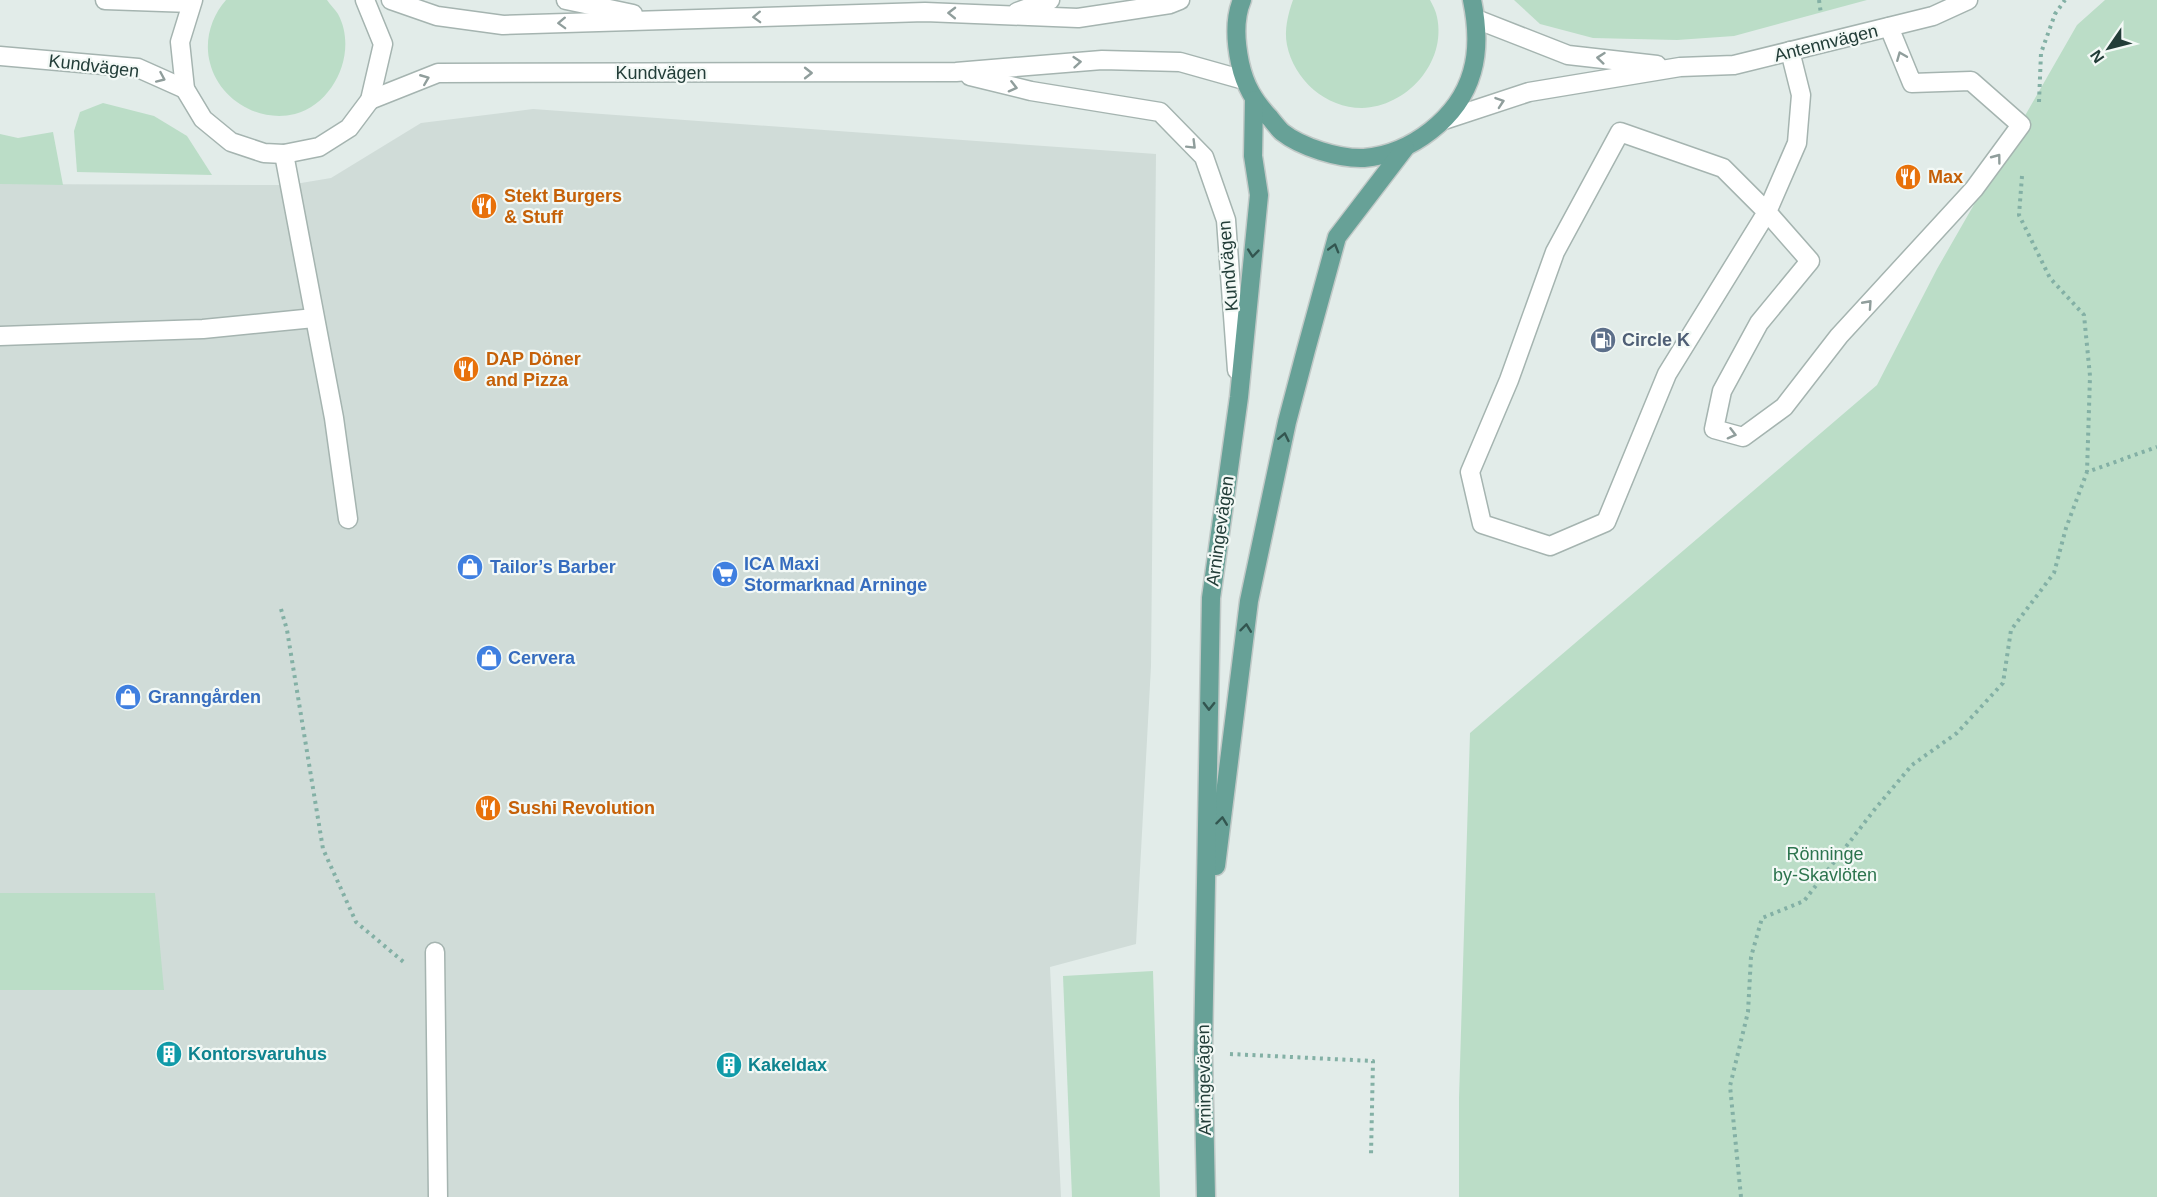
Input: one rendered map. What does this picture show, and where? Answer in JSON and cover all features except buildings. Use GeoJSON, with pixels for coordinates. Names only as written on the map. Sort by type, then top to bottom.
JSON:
{"type":"FeatureCollection","features":[{"type":"Feature","properties":{"kind":"main road"},"geometry":{"type":"LineString","coordinates":[[1242,0],[1236,43],[1244,80],[1254,100],[1282,132],[1320,152],[1363,158],[1405,148],[1444,120],[1461,98],[1472,74],[1478,46],[1472,0]]}},
{"type":"Feature","properties":{"kind":"main road","name":"Arningevägen"},"geometry":{"type":"LineString","coordinates":[[1206,1197],[1203,1053],[1211,598],[1239,397],[1259,195],[1253,156],[1254,100]]}},
{"type":"Feature","properties":{"kind":"main road","name":"Arningevägen"},"geometry":{"type":"LineString","coordinates":[[1204,963],[1249,601],[1287,422],[1337,237],[1405,148]]}},
{"type":"Feature","properties":{"kind":"street"},"geometry":{"type":"LineString","coordinates":[[105,0],[192,2],[180,42],[185,89],[203,119],[231,142],[264,153],[284,154],[319,147],[349,128],[370,100],[383,44],[365,0]]}},
{"type":"Feature","properties":{"kind":"street"},"geometry":{"type":"LineString","coordinates":[[391,0],[437,16],[503,25],[925,12],[1078,18],[1170,4],[1180,0]]}},
{"type":"Feature","properties":{"kind":"street"},"geometry":{"type":"LineString","coordinates":[[566,0],[661,21]]}},
{"type":"Feature","properties":{"kind":"street"},"geometry":{"type":"LineString","coordinates":[[1010,14],[1050,0]]}},
{"type":"Feature","properties":{"kind":"street","name":"Antennvägen"},"geometry":{"type":"LineString","coordinates":[[1444,120],[1529,92],[1680,67],[1734,65],[1934,16],[1968,0]]}},
{"type":"Feature","properties":{"kind":"street","name":"Antennvägen"},"geometry":{"type":"LineString","coordinates":[[1476,19],[1568,55],[1680,67]]}},
{"type":"Feature","properties":{"kind":"street"},"geometry":{"type":"LineString","coordinates":[[1790,51],[1801,94],[1797,143],[1767,212],[1667,374],[1606,522],[1550,546],[1482,524],[1470,472],[1509,380],[1555,252],[1620,132],[1723,168],[1767,212],[1810,261],[1759,323],[1722,391],[1714,429],[1743,437],[1784,407],[1839,336],[1974,189],[2021,125],[1971,81],[1912,83],[1889,27]]}},
{"type":"Feature","properties":{"kind":"street","name":"Kundvägen"},"geometry":{"type":"LineString","coordinates":[[0,56],[138,68],[185,89]]}},
{"type":"Feature","properties":{"kind":"street","name":"Kundvägen"},"geometry":{"type":"LineString","coordinates":[[370,100],[438,74],[956,72],[1102,60],[1180,62],[1244,80]]}},
{"type":"Feature","properties":{"kind":"street","name":"Kundvägen"},"geometry":{"type":"LineString","coordinates":[[956,72],[1031,92],[1160,112],[1204,157],[1226,220],[1239,397]]}},
{"type":"Feature","properties":{"kind":"street"},"geometry":{"type":"LineString","coordinates":[[284,154],[334,418],[348,519]]}},
{"type":"Feature","properties":{"kind":"street"},"geometry":{"type":"LineString","coordinates":[[0,336],[203,328],[314,318]]}},
{"type":"Feature","properties":{"kind":"street"},"geometry":{"type":"LineString","coordinates":[[435,952],[438,1197]]}},
{"type":"Feature","properties":{"kind":"path"},"geometry":{"type":"LineString","coordinates":[[2039,107],[2041,53],[2055,14],[2065,0]]}},
{"type":"Feature","properties":{"kind":"path"},"geometry":{"type":"LineString","coordinates":[[1741,1197],[1730,1086],[1748,1012],[1751,957],[1762,918],[1804,901],[1856,832],[1912,765],[1957,733],[2003,683],[2011,630],[2054,573],[2066,528],[2087,472],[2091,376],[2084,315],[2050,278],[2019,215],[2023,168]]}},
{"type":"Feature","properties":{"kind":"path"},"geometry":{"type":"LineString","coordinates":[[2087,472],[2157,447]]}},
{"type":"Feature","properties":{"kind":"path"},"geometry":{"type":"LineString","coordinates":[[281,609],[287,630],[323,849],[356,922],[408,965],[435,975]]}},
{"type":"Feature","properties":{"kind":"path"},"geometry":{"type":"LineString","coordinates":[[1203,1053],[1372,1061],[1371,1155]]}},
{"type":"Feature","properties":{"kind":"shaded area"},"geometry":{"type":"Polygon","coordinates":[[[533,109],[1156,154],[1151,666],[1136,944],[1050,967],[1061,1197],[0,1197],[0,184],[289,185],[331,178],[421,123],[533,109]]]}},
{"type":"Feature","properties":{"kind":"green space"},"geometry":{"type":"Polygon","coordinates":[[[226,0],[327,0],[338,14],[344,28],[345,44],[344,59],[339,74],[321,99],[295,114],[281,116],[254,111],[231,97],[215,76],[208,55],[210,30],[216,14],[226,0]]]}},
{"type":"Feature","properties":{"kind":"green space"},"geometry":{"type":"Polygon","coordinates":[[[1293,0],[1430,0],[1437,17],[1436,50],[1420,79],[1394,100],[1378,106],[1362,108],[1336,103],[1314,90],[1304,80],[1291,58],[1286,34],[1293,0]]]}},
{"type":"Feature","properties":{"kind":"green space"},"geometry":{"type":"Polygon","coordinates":[[[1514,0],[1867,0],[1734,36],[1677,40],[1593,38],[1540,24],[1514,0]]]}},
{"type":"Feature","properties":{"kind":"green space","name":"Rönninge by-Skavlöten"},"geometry":{"type":"Polygon","coordinates":[[[2105,0],[2157,0],[2157,1197],[1459,1197],[1459,1098],[1470,733],[1877,385],[1937,269],[2077,25],[2105,0]]]}},
{"type":"Feature","properties":{"kind":"green space"},"geometry":{"type":"Polygon","coordinates":[[[103,103],[154,116],[187,136],[212,175],[77,172],[74,131],[80,112],[103,103]]]}},
{"type":"Feature","properties":{"kind":"green space"},"geometry":{"type":"Polygon","coordinates":[[[53,132],[63,185],[0,184],[0,134],[18,138],[53,132]]]}},
{"type":"Feature","properties":{"kind":"green space"},"geometry":{"type":"Polygon","coordinates":[[[0,893],[155,893],[164,990],[0,990],[0,893]]]}},
{"type":"Feature","properties":{"kind":"green space"},"geometry":{"type":"Polygon","coordinates":[[[1153,971],[1160,1197],[1072,1197],[1063,976],[1153,971]]]}},
{"type":"Feature","properties":{"kind":"place","name":"Max"},"geometry":{"type":"Point","coordinates":[1908,177]}},
{"type":"Feature","properties":{"kind":"place","name":"Stekt Burgers & Stuff"},"geometry":{"type":"Point","coordinates":[484,206]}},
{"type":"Feature","properties":{"kind":"place","name":"Circle K"},"geometry":{"type":"Point","coordinates":[1603,340]}},
{"type":"Feature","properties":{"kind":"place","name":"DAP Döner and Pizza"},"geometry":{"type":"Point","coordinates":[466,369]}},
{"type":"Feature","properties":{"kind":"place","name":"Tailor’s Barber"},"geometry":{"type":"Point","coordinates":[470,567]}},
{"type":"Feature","properties":{"kind":"place","name":"ICA Maxi Stormarknad Arninge"},"geometry":{"type":"Point","coordinates":[725,574]}},
{"type":"Feature","properties":{"kind":"place","name":"Cervera"},"geometry":{"type":"Point","coordinates":[489,658]}},
{"type":"Feature","properties":{"kind":"place","name":"Granngården"},"geometry":{"type":"Point","coordinates":[128,697]}},
{"type":"Feature","properties":{"kind":"place","name":"Sushi Revolution"},"geometry":{"type":"Point","coordinates":[488,808]}},
{"type":"Feature","properties":{"kind":"place","name":"Kontorsvaruhus"},"geometry":{"type":"Point","coordinates":[169,1054]}},
{"type":"Feature","properties":{"kind":"place","name":"Kakeldax"},"geometry":{"type":"Point","coordinates":[729,1065]}}]}
